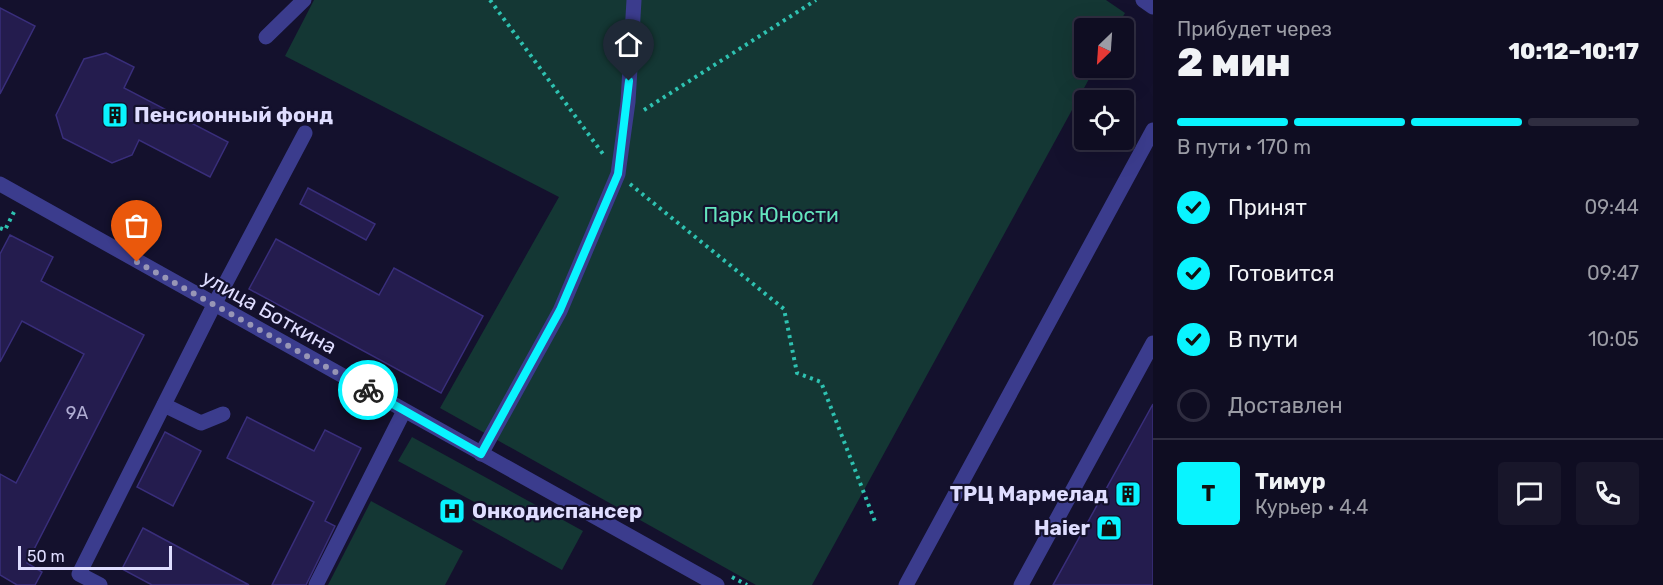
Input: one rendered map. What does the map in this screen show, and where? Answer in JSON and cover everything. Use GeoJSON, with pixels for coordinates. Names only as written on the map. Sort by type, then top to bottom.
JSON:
{"type":"FeatureCollection","features":[{"type":"Feature","properties":{"kind":"street"},"geometry":{"type":"LineString","coordinates":[[266,37],[304,0]]}},
{"type":"Feature","properties":{"kind":"street"},"geometry":{"type":"LineString","coordinates":[[481,454],[560,310],[618,174],[626,122],[634,0]]}},
{"type":"Feature","properties":{"kind":"street"},"geometry":{"type":"LineString","coordinates":[[1143,0],[1153,7]]}},
{"type":"Feature","properties":{"kind":"street"},"geometry":{"type":"LineString","coordinates":[[906,585],[1153,130]]}},
{"type":"Feature","properties":{"kind":"street"},"geometry":{"type":"LineString","coordinates":[[100,585],[80,574],[214,305],[305,133]]}},
{"type":"Feature","properties":{"kind":"street","name":"улица Боткина"},"geometry":{"type":"LineString","coordinates":[[0,184],[717,585]]}},
{"type":"Feature","properties":{"kind":"street"},"geometry":{"type":"LineString","coordinates":[[1021,585],[1153,343]]}},
{"type":"Feature","properties":{"kind":"street"},"geometry":{"type":"LineString","coordinates":[[164,405],[201,423],[223,414]]}},
{"type":"Feature","properties":{"kind":"street"},"geometry":{"type":"LineString","coordinates":[[316,585],[404,411]]}},
{"type":"Feature","properties":{"kind":"path"},"geometry":{"type":"LineString","coordinates":[[490,0],[618,174],[784,309],[797,374],[821,382],[876,524]]}},
{"type":"Feature","properties":{"kind":"path"},"geometry":{"type":"LineString","coordinates":[[626,122],[816,0]]}},
{"type":"Feature","properties":{"kind":"green space","name":"Парк Юности"},"geometry":{"type":"Polygon","coordinates":[[[314,0],[1106,0],[1125,13],[1122,18],[1074,18],[1074,78],[1090,78],[1083,90],[1074,90],[1074,106],[812,585],[756,585],[440,408],[559,197],[285,56],[314,0]]]}},
{"type":"Feature","properties":{"kind":"green space"},"geometry":{"type":"Polygon","coordinates":[[[412,437],[583,531],[562,570],[472,520],[480,505],[398,461],[412,437]]]}},
{"type":"Feature","properties":{"kind":"green space"},"geometry":{"type":"Polygon","coordinates":[[[371,501],[463,551],[445,585],[328,585],[371,501]]]}},
{"type":"Feature","properties":{"kind":"building"},"geometry":{"type":"Polygon","coordinates":[[[0,8],[35,26],[0,94],[0,8]]]}},
{"type":"Feature","properties":{"kind":"building","name":"Пенсионный фонд"},"geometry":{"type":"Polygon","coordinates":[[[106,53],[134,67],[124,88],[228,142],[210,177],[139,140],[132,155],[112,163],[63,138],[56,115],[84,59],[106,53]]]}},
{"type":"Feature","properties":{"kind":"building"},"geometry":{"type":"Polygon","coordinates":[[[308,188],[375,224],[366,240],[300,204],[308,188]]]}},
{"type":"Feature","properties":{"kind":"building"},"geometry":{"type":"Polygon","coordinates":[[[10,235],[53,257],[41,281],[144,335],[27,563],[42,572],[35,585],[17,585],[0,575],[0,474],[16,483],[84,354],[22,321],[0,362],[0,254],[10,235]]]}},
{"type":"Feature","properties":{"kind":"building"},"geometry":{"type":"Polygon","coordinates":[[[276,239],[379,295],[394,268],[483,316],[441,393],[249,289],[276,239]]]}},
{"type":"Feature","properties":{"kind":"building","name":"ТРЦ Мармелад"},"geometry":{"type":"Polygon","coordinates":[[[1153,404],[1153,585],[1053,585],[1153,404]]]}},
{"type":"Feature","properties":{"kind":"building"},"geometry":{"type":"Polygon","coordinates":[[[247,417],[314,451],[325,430],[361,448],[325,521],[335,526],[306,585],[272,585],[314,502],[227,458],[247,417]]]}},
{"type":"Feature","properties":{"kind":"building"},"geometry":{"type":"Polygon","coordinates":[[[165,432],[201,451],[173,506],[137,487],[165,432]]]}},
{"type":"Feature","properties":{"kind":"building"},"geometry":{"type":"Polygon","coordinates":[[[143,528],[249,585],[152,585],[122,569],[143,528]]]}},
{"type":"Feature","properties":{"kind":"way so far"},"geometry":{"type":"LineString","coordinates":[[137,262],[368,390]]}},
{"type":"Feature","properties":{"kind":"place","name":"Пенсионный фонд"},"geometry":{"type":"Point","coordinates":[115,115]}},
{"type":"Feature","properties":{"kind":"place","name":"ТРЦ Мармелад"},"geometry":{"type":"Point","coordinates":[1128,494]}},
{"type":"Feature","properties":{"kind":"place","name":"Онкодиспансер"},"geometry":{"type":"Point","coordinates":[452,511]}},
{"type":"Feature","properties":{"kind":"place","name":"Haier"},"geometry":{"type":"Point","coordinates":[1109,528]}},
{"type":"Feature","properties":{"kind":"route"},"geometry":{"type":"LineString","coordinates":[[368,390],[481,454],[560,310],[618,174],[629,81]]}}]}
